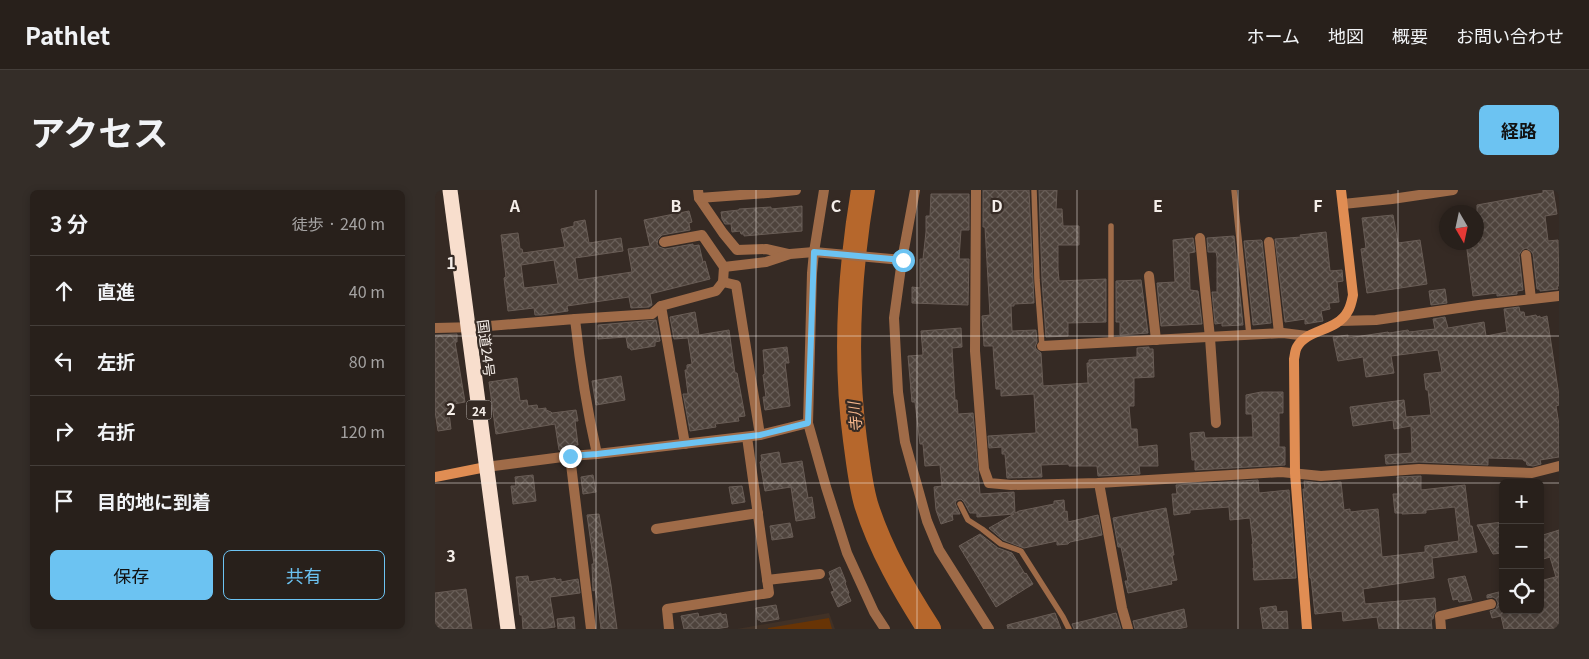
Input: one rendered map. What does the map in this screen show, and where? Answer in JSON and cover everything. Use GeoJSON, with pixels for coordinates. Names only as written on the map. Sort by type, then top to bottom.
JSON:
{"type":"FeatureCollection","features":[{"type":"Feature","properties":{"kind":"highway","name":"国道24号"},"geometry":{"type":"LineString","coordinates":[[450,190],[508,629]]}},
{"type":"Feature","properties":{"kind":"street"},"geometry":{"type":"LineString","coordinates":[[796,190],[699,194],[723,233],[737,250],[766,250],[790,254],[817,252],[901,259]]}},
{"type":"Feature","properties":{"kind":"street"},"geometry":{"type":"LineString","coordinates":[[824,190],[817,252],[808,423],[847,553],[874,612],[885,629]]}},
{"type":"Feature","properties":{"kind":"street"},"geometry":{"type":"LineString","coordinates":[[915,190],[901,259],[894,318],[898,392],[905,442],[927,521],[939,550],[989,629]]}},
{"type":"Feature","properties":{"kind":"street"},"geometry":{"type":"LineString","coordinates":[[976,190],[975,351],[984,469],[989,483],[1011,486],[1099,483],[1281,472],[1321,476],[1419,469],[1532,473],[1559,466]]}},
{"type":"Feature","properties":{"kind":"street"},"geometry":{"type":"LineString","coordinates":[[1042,346],[1249,335],[1279,334],[1307,336],[1329,328],[1340,321],[1349,310],[1353,295],[1341,190]]}},
{"type":"Feature","properties":{"kind":"street"},"geometry":{"type":"LineString","coordinates":[[1343,204],[1453,190]]}},
{"type":"Feature","properties":{"kind":"street"},"geometry":{"type":"LineString","coordinates":[[435,328],[477,327],[652,314],[661,306],[716,291],[723,282],[724,267],[702,235],[664,242]]}},
{"type":"Feature","properties":{"kind":"street"},"geometry":{"type":"LineString","coordinates":[[1200,238],[1216,423]]}},
{"type":"Feature","properties":{"kind":"street"},"geometry":{"type":"LineString","coordinates":[[1269,242],[1279,334]]}},
{"type":"Feature","properties":{"kind":"street"},"geometry":{"type":"LineString","coordinates":[[724,267],[766,262],[790,254]]}},
{"type":"Feature","properties":{"kind":"street"},"geometry":{"type":"LineString","coordinates":[[1526,255],[1531,299]]}},
{"type":"Feature","properties":{"kind":"street"},"geometry":{"type":"LineString","coordinates":[[1149,276],[1156,340]]}},
{"type":"Feature","properties":{"kind":"street"},"geometry":{"type":"LineString","coordinates":[[723,282],[736,284],[760,435]]}},
{"type":"Feature","properties":{"kind":"street"},"geometry":{"type":"LineString","coordinates":[[1340,321],[1376,320],[1559,296]]}},
{"type":"Feature","properties":{"kind":"street"},"geometry":{"type":"LineString","coordinates":[[661,306],[685,444]]}},
{"type":"Feature","properties":{"kind":"street"},"geometry":{"type":"LineString","coordinates":[[575,319],[580,361],[597,454]]}},
{"type":"Feature","properties":{"kind":"street"},"geometry":{"type":"LineString","coordinates":[[1307,336],[1297,348],[1294,359],[1295,474],[1307,629]]}},
{"type":"Feature","properties":{"kind":"street"},"geometry":{"type":"LineString","coordinates":[[435,477],[486,467],[570,456],[747,437],[808,423]]}},
{"type":"Feature","properties":{"kind":"street"},"geometry":{"type":"LineString","coordinates":[[669,629],[667,609],[769,593],[747,437]]}},
{"type":"Feature","properties":{"kind":"street"},"geometry":{"type":"LineString","coordinates":[[570,456],[591,629]]}},
{"type":"Feature","properties":{"kind":"street"},"geometry":{"type":"LineString","coordinates":[[1099,483],[1122,608],[1128,629]]}},
{"type":"Feature","properties":{"kind":"street"},"geometry":{"type":"LineString","coordinates":[[656,529],[758,513]]}},
{"type":"Feature","properties":{"kind":"street"},"geometry":{"type":"LineString","coordinates":[[767,580],[820,574]]}},
{"type":"Feature","properties":{"kind":"street"},"geometry":{"type":"LineString","coordinates":[[1441,629],[1440,616],[1491,604]]}},
{"type":"Feature","properties":{"kind":"lane"},"geometry":{"type":"LineString","coordinates":[[1033,190],[1042,346]]}},
{"type":"Feature","properties":{"kind":"lane"},"geometry":{"type":"LineString","coordinates":[[1233,190],[1249,335]]}},
{"type":"Feature","properties":{"kind":"lane"},"geometry":{"type":"LineString","coordinates":[[1111,226],[1111,343]]}},
{"type":"Feature","properties":{"kind":"lane"},"geometry":{"type":"LineString","coordinates":[[960,504],[968,520],[1001,544],[1021,551],[1069,629]]}},
{"type":"Feature","properties":{"kind":"shaded area"},"geometry":{"type":"Polygon","coordinates":[[[829,613],[835,629],[737,629],[829,613]]]}},
{"type":"Feature","properties":{"kind":"shaded area"},"geometry":{"type":"Polygon","coordinates":[[[829,618],[832,629],[768,629],[768,628],[829,618]]]}},
{"type":"Feature","properties":{"kind":"building"},"geometry":{"type":"Polygon","coordinates":[[[983,190],[1029,190],[1034,303],[1014,304],[1014,306],[1011,306],[1012,331],[1036,330],[1037,342],[1035,347],[1041,353],[1043,386],[1088,383],[1087,363],[1089,363],[1089,360],[1137,357],[1137,348],[1149,347],[1149,349],[1153,349],[1154,377],[1134,378],[1134,406],[1129,406],[1131,429],[1137,429],[1138,447],[1157,445],[1158,466],[1139,466],[1140,474],[1098,476],[1097,466],[1041,465],[1042,477],[1007,478],[1005,454],[1002,454],[1002,447],[989,448],[988,436],[1036,433],[1034,394],[1001,396],[1001,389],[996,389],[993,346],[984,346],[982,316],[990,315],[985,227],[983,227],[983,190]]]}},
{"type":"Feature","properties":{"kind":"building"},"geometry":{"type":"Polygon","coordinates":[[[1039,190],[1057,190],[1056,209],[1062,209],[1063,226],[1079,226],[1079,245],[1058,245],[1059,281],[1106,279],[1106,322],[1068,323],[1068,336],[1046,337],[1039,190]]]}},
{"type":"Feature","properties":{"kind":"building"},"geometry":{"type":"Polygon","coordinates":[[[1543,190],[1553,190],[1557,214],[1545,216],[1548,241],[1558,240],[1558,289],[1540,291],[1540,289],[1537,289],[1533,254],[1526,248],[1519,255],[1523,290],[1517,291],[1517,294],[1497,296],[1497,293],[1473,296],[1467,250],[1484,250],[1484,205],[1477,205],[1543,193],[1543,190]]]}},
{"type":"Feature","properties":{"kind":"building"},"geometry":{"type":"Polygon","coordinates":[[[931,194],[969,194],[969,230],[961,230],[959,259],[969,259],[968,305],[912,303],[912,287],[920,288],[920,259],[923,259],[926,216],[930,216],[931,194]]]}},
{"type":"Feature","properties":{"kind":"building"},"geometry":{"type":"Polygon","coordinates":[[[802,206],[802,231],[744,236],[740,231],[732,232],[731,224],[725,224],[721,212],[739,209],[771,207],[771,209],[802,206]]]}},
{"type":"Feature","properties":{"kind":"building"},"geometry":{"type":"Polygon","coordinates":[[[689,211],[692,222],[689,223],[690,230],[662,235],[658,239],[657,244],[665,249],[693,244],[693,246],[699,245],[710,279],[650,294],[652,305],[649,307],[631,308],[629,297],[567,306],[568,311],[541,315],[535,315],[534,308],[508,311],[501,235],[518,233],[520,249],[522,249],[523,253],[565,247],[561,229],[574,226],[574,222],[585,220],[589,243],[621,238],[623,251],[575,258],[578,280],[632,272],[628,249],[650,246],[644,220],[689,211]],[[554,260],[521,265],[524,288],[558,284],[554,260]]]}},
{"type":"Feature","properties":{"kind":"building"},"geometry":{"type":"Polygon","coordinates":[[[1393,215],[1398,243],[1420,240],[1427,284],[1367,293],[1361,249],[1366,248],[1362,218],[1393,215]]]}},
{"type":"Feature","properties":{"kind":"building"},"geometry":{"type":"Polygon","coordinates":[[[1326,232],[1330,271],[1342,270],[1343,281],[1337,282],[1339,302],[1329,303],[1330,309],[1321,311],[1323,321],[1305,324],[1305,319],[1285,322],[1275,239],[1301,237],[1300,235],[1326,232]]]}},
{"type":"Feature","properties":{"kind":"building"},"geometry":{"type":"Polygon","coordinates":[[[1234,236],[1243,325],[1222,326],[1222,323],[1215,324],[1212,292],[1217,292],[1217,257],[1216,252],[1208,252],[1207,238],[1234,236]]]}},
{"type":"Feature","properties":{"kind":"building"},"geometry":{"type":"Polygon","coordinates":[[[1193,238],[1195,252],[1189,253],[1190,290],[1198,291],[1202,324],[1161,326],[1157,283],[1175,282],[1173,240],[1193,238]]]}},
{"type":"Feature","properties":{"kind":"building"},"geometry":{"type":"Polygon","coordinates":[[[1261,240],[1271,323],[1253,325],[1244,241],[1261,240]]]}},
{"type":"Feature","properties":{"kind":"building"},"geometry":{"type":"Polygon","coordinates":[[[1141,280],[1148,333],[1120,335],[1120,322],[1116,322],[1116,281],[1141,280]]]}},
{"type":"Feature","properties":{"kind":"building"},"geometry":{"type":"Polygon","coordinates":[[[1445,289],[1447,303],[1431,305],[1429,291],[1445,289]]]}},
{"type":"Feature","properties":{"kind":"building"},"geometry":{"type":"Polygon","coordinates":[[[1519,307],[1520,312],[1524,312],[1525,317],[1536,315],[1537,317],[1540,316],[1540,318],[1547,316],[1559,396],[1559,405],[1556,406],[1559,425],[1559,457],[1540,460],[1541,464],[1533,466],[1527,465],[1523,459],[1488,458],[1488,465],[1419,462],[1386,464],[1385,455],[1412,453],[1411,426],[1394,429],[1393,420],[1353,426],[1350,407],[1404,400],[1406,417],[1431,415],[1424,374],[1442,372],[1438,350],[1391,356],[1394,373],[1366,377],[1363,357],[1338,361],[1333,337],[1348,335],[1348,338],[1388,332],[1435,329],[1433,319],[1445,317],[1448,328],[1484,322],[1486,336],[1507,332],[1504,309],[1519,307]]]}},
{"type":"Feature","properties":{"kind":"building"},"geometry":{"type":"Polygon","coordinates":[[[695,312],[699,335],[729,330],[735,373],[737,373],[745,416],[738,417],[739,421],[715,424],[716,427],[690,431],[683,394],[688,394],[685,370],[687,370],[687,365],[692,364],[688,338],[674,339],[670,317],[695,312]]]}},
{"type":"Feature","properties":{"kind":"building"},"geometry":{"type":"Polygon","coordinates":[[[656,320],[660,341],[655,342],[655,346],[631,350],[628,348],[626,337],[598,339],[598,325],[656,320]]]}},
{"type":"Feature","properties":{"kind":"building"},"geometry":{"type":"Polygon","coordinates":[[[961,328],[962,347],[952,348],[955,400],[957,400],[958,414],[973,413],[980,494],[1014,492],[1015,513],[1054,504],[1054,501],[1064,500],[1068,522],[1098,515],[1102,535],[1068,544],[1057,545],[1057,541],[1024,548],[1003,540],[989,528],[1014,514],[977,517],[977,513],[970,513],[961,499],[955,503],[960,514],[952,514],[953,520],[941,524],[936,510],[934,487],[942,486],[940,465],[925,466],[923,444],[920,444],[915,402],[912,402],[908,356],[923,355],[921,331],[961,328]]]}},
{"type":"Feature","properties":{"kind":"building"},"geometry":{"type":"Polygon","coordinates":[[[457,334],[457,342],[455,342],[465,402],[448,405],[451,429],[438,431],[435,411],[435,335],[457,334]]]}},
{"type":"Feature","properties":{"kind":"building"},"geometry":{"type":"Polygon","coordinates":[[[787,347],[789,363],[785,363],[790,406],[765,410],[763,397],[766,397],[763,375],[765,374],[763,350],[787,347]]]}},
{"type":"Feature","properties":{"kind":"building"},"geometry":{"type":"Polygon","coordinates":[[[621,376],[625,400],[596,405],[592,381],[621,376]]]}},
{"type":"Feature","properties":{"kind":"building"},"geometry":{"type":"Polygon","coordinates":[[[517,378],[520,401],[527,400],[528,406],[537,405],[538,409],[546,408],[546,410],[552,413],[576,410],[578,421],[575,421],[578,445],[574,445],[574,449],[559,450],[555,424],[496,434],[489,382],[517,378]]]}},
{"type":"Feature","properties":{"kind":"building"},"geometry":{"type":"Polygon","coordinates":[[[1261,392],[1283,392],[1283,413],[1279,413],[1279,447],[1285,447],[1285,465],[1195,470],[1195,460],[1192,460],[1190,433],[1204,432],[1205,438],[1253,437],[1252,414],[1246,414],[1246,395],[1261,392]]]}},
{"type":"Feature","properties":{"kind":"building"},"geometry":{"type":"Polygon","coordinates":[[[779,452],[781,464],[802,461],[808,498],[812,497],[815,518],[796,521],[791,487],[765,491],[760,462],[762,461],[761,455],[779,452]]]}},
{"type":"Feature","properties":{"kind":"building"},"geometry":{"type":"Polygon","coordinates":[[[533,475],[536,501],[513,504],[511,486],[516,486],[515,477],[533,475]]]}},
{"type":"Feature","properties":{"kind":"building"},"geometry":{"type":"Polygon","coordinates":[[[593,475],[596,492],[583,494],[581,477],[593,475]]]}},
{"type":"Feature","properties":{"kind":"building"},"geometry":{"type":"Polygon","coordinates":[[[1421,476],[1421,490],[1465,485],[1470,526],[1472,526],[1477,552],[1432,558],[1434,578],[1363,589],[1365,604],[1435,598],[1436,611],[1433,619],[1431,619],[1432,629],[1379,629],[1377,617],[1343,621],[1342,611],[1315,614],[1310,578],[1304,481],[1321,483],[1341,482],[1344,510],[1350,509],[1350,512],[1378,509],[1382,557],[1425,552],[1425,546],[1459,541],[1455,507],[1426,510],[1426,513],[1395,513],[1393,494],[1398,494],[1397,477],[1421,476]]]}},
{"type":"Feature","properties":{"kind":"building"},"geometry":{"type":"Polygon","coordinates":[[[1258,480],[1259,493],[1289,490],[1296,578],[1254,580],[1250,518],[1230,520],[1229,507],[1190,510],[1190,513],[1174,515],[1172,494],[1177,494],[1176,485],[1258,480]]]}},
{"type":"Feature","properties":{"kind":"building"},"geometry":{"type":"Polygon","coordinates":[[[742,486],[745,502],[732,504],[729,487],[742,486]]]}},
{"type":"Feature","properties":{"kind":"building"},"geometry":{"type":"Polygon","coordinates":[[[1166,508],[1177,580],[1171,581],[1172,584],[1128,593],[1125,581],[1128,581],[1121,547],[1118,547],[1113,518],[1166,508]]]}},
{"type":"Feature","properties":{"kind":"building"},"geometry":{"type":"Polygon","coordinates":[[[599,514],[617,629],[601,629],[595,590],[593,591],[592,564],[594,564],[587,515],[599,514]]]}},
{"type":"Feature","properties":{"kind":"building"},"geometry":{"type":"Polygon","coordinates":[[[1499,522],[1499,553],[1493,554],[1477,525],[1499,522]]]}},
{"type":"Feature","properties":{"kind":"building"},"geometry":{"type":"Polygon","coordinates":[[[790,523],[793,537],[772,540],[770,526],[790,523]]]}},
{"type":"Feature","properties":{"kind":"building"},"geometry":{"type":"Polygon","coordinates":[[[1559,530],[1559,576],[1556,577],[1550,557],[1544,559],[1544,535],[1559,530]]]}},
{"type":"Feature","properties":{"kind":"building"},"geometry":{"type":"Polygon","coordinates":[[[980,534],[998,548],[1012,553],[1033,584],[996,607],[959,546],[980,534]]]}},
{"type":"Feature","properties":{"kind":"building"},"geometry":{"type":"Polygon","coordinates":[[[840,567],[851,601],[838,607],[831,592],[834,591],[829,578],[831,578],[829,572],[840,567]]]}},
{"type":"Feature","properties":{"kind":"building"},"geometry":{"type":"Polygon","coordinates":[[[528,576],[529,582],[555,578],[556,580],[561,579],[561,582],[578,579],[580,593],[550,597],[555,627],[523,629],[516,577],[528,576]]]}},
{"type":"Feature","properties":{"kind":"building"},"geometry":{"type":"Polygon","coordinates":[[[1465,576],[1472,600],[1459,602],[1458,599],[1453,600],[1448,579],[1465,576]]]}},
{"type":"Feature","properties":{"kind":"building"},"geometry":{"type":"Polygon","coordinates":[[[1559,576],[1559,629],[1504,629],[1501,616],[1492,618],[1490,611],[1496,609],[1498,603],[1493,597],[1487,598],[1487,595],[1499,592],[1499,614],[1544,614],[1544,580],[1559,576]]]}},
{"type":"Feature","properties":{"kind":"building"},"geometry":{"type":"Polygon","coordinates":[[[466,589],[472,629],[435,629],[435,593],[466,589]]]}},
{"type":"Feature","properties":{"kind":"building"},"geometry":{"type":"Polygon","coordinates":[[[776,605],[779,619],[761,622],[758,620],[756,608],[776,605]]]}},
{"type":"Feature","properties":{"kind":"building"},"geometry":{"type":"Polygon","coordinates":[[[1276,606],[1277,612],[1287,611],[1288,629],[1263,629],[1260,608],[1276,606]]]}},
{"type":"Feature","properties":{"kind":"building"},"geometry":{"type":"Polygon","coordinates":[[[1184,609],[1187,627],[1177,629],[1135,629],[1133,621],[1184,609]]]}},
{"type":"Feature","properties":{"kind":"building"},"geometry":{"type":"Polygon","coordinates":[[[698,613],[699,617],[721,613],[721,615],[726,614],[728,627],[684,629],[681,616],[698,613]]]}},
{"type":"Feature","properties":{"kind":"building"},"geometry":{"type":"Polygon","coordinates":[[[1055,613],[1061,629],[1008,629],[1007,625],[1055,613]]]}},
{"type":"Feature","properties":{"kind":"building"},"geometry":{"type":"Polygon","coordinates":[[[1116,613],[1121,629],[1074,629],[1072,624],[1116,613]]]}},
{"type":"Feature","properties":{"kind":"building"},"geometry":{"type":"Polygon","coordinates":[[[574,617],[575,629],[558,629],[557,619],[574,617]]]}},
{"type":"Feature","properties":{"kind":"waterway","name":"寺川"},"geometry":{"type":"LineString","coordinates":[[863,190],[851,284],[849,346],[852,409],[859,472],[866,504],[885,553],[929,629]]}},
{"type":"Feature","properties":{"kind":"route"},"geometry":{"type":"LineString","coordinates":[[570,456],[760,435],[808,423],[814,252],[903,260]]}}]}
